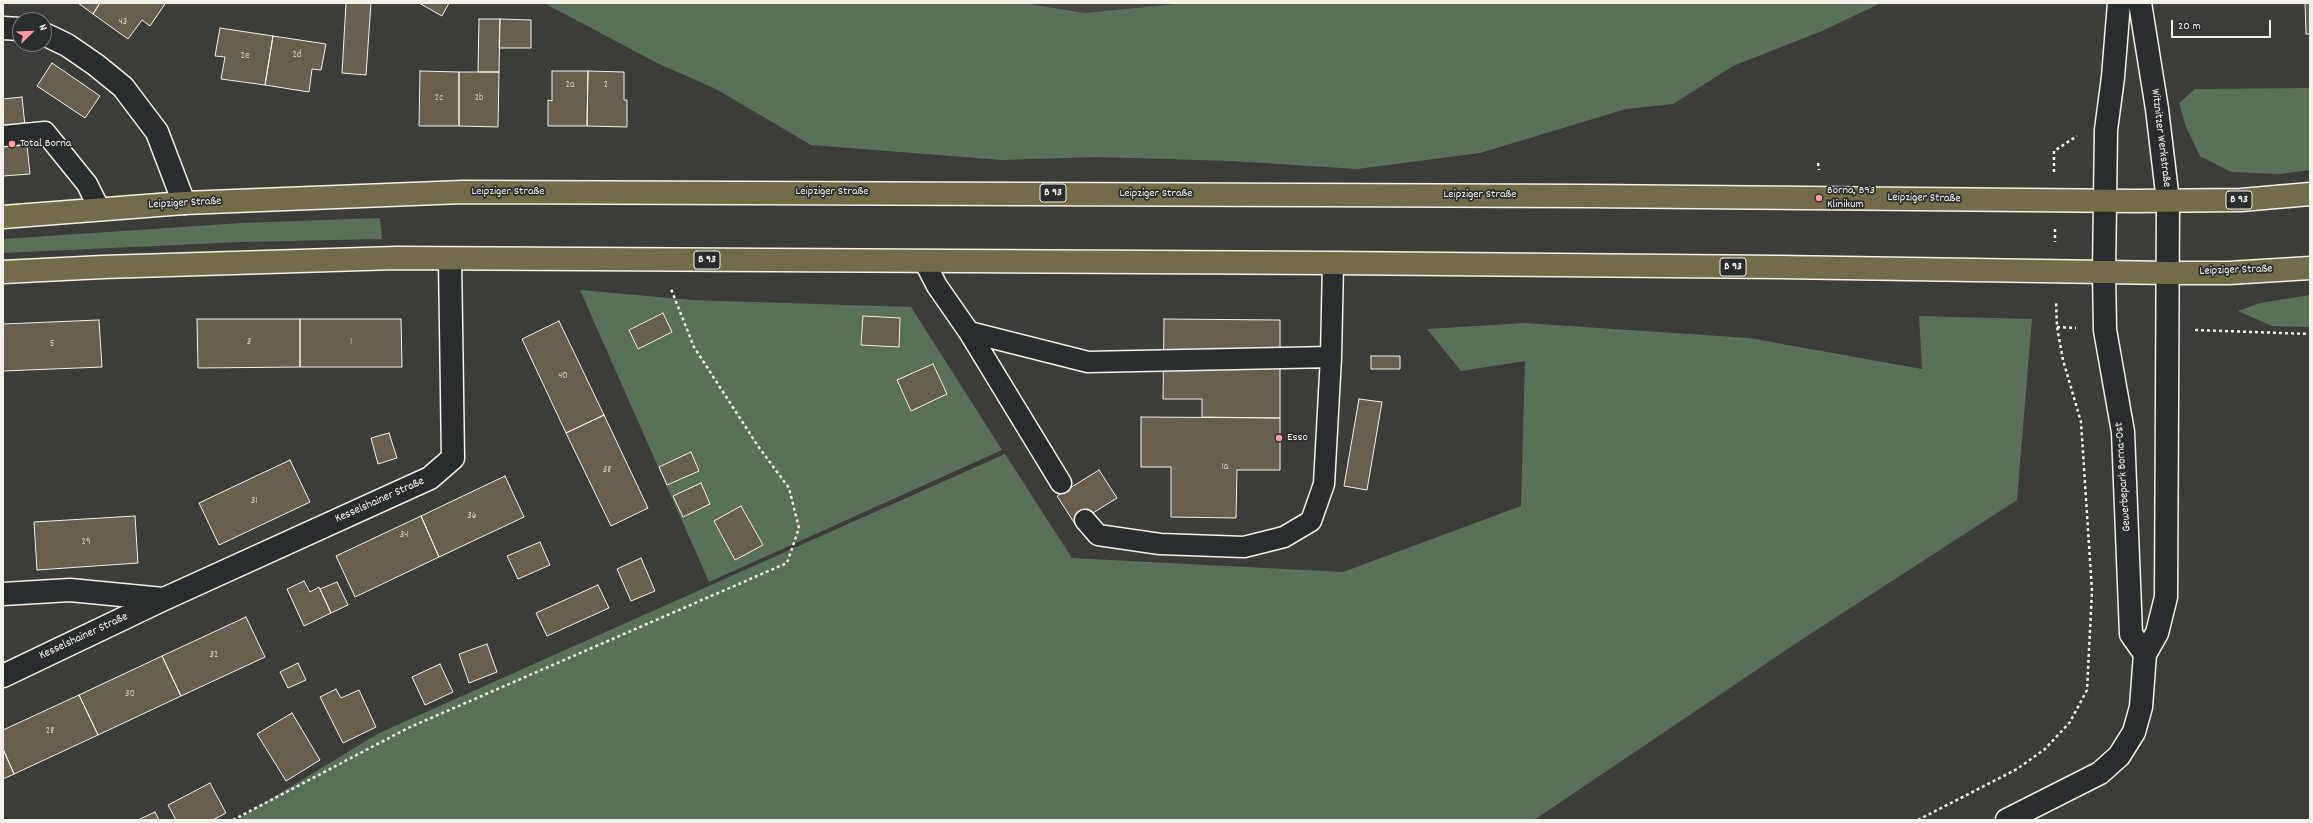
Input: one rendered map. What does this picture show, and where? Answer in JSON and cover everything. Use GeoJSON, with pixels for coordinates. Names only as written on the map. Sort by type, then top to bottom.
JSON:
{"type":"FeatureCollection","features":[{"type":"Feature","properties":{"kind":"main road","name":"Leipziger Straße"},"geometry":{"type":"LineString","coordinates":[[3,217],[99,208],[184,203],[463,192],[930,192],[2105,201],[2242,200],[2310,194]]}},
{"type":"Feature","properties":{"kind":"main road","name":"Leipziger Straße"},"geometry":{"type":"LineString","coordinates":[[3,272],[119,266],[450,259],[1333,263],[2056,270],[2169,273],[2229,273],[2310,268]]}},
{"type":"Feature","properties":{"kind":"street"},"geometry":{"type":"LineString","coordinates":[[2104,272],[2106,130],[2113,77],[2118,3]]}},
{"type":"Feature","properties":{"kind":"street","name":"Witznitzer Werkstraße"},"geometry":{"type":"LineString","coordinates":[[2140,3],[2157,109],[2168,201],[2169,273]]}},
{"type":"Feature","properties":{"kind":"street"},"geometry":{"type":"LineString","coordinates":[[52,38],[79,53],[123,87],[157,132],[184,203]]}},
{"type":"Feature","properties":{"kind":"street","name":"Kesselshainer Straße"},"geometry":{"type":"LineString","coordinates":[[3,676],[164,599],[430,478],[453,458],[450,259]]}},
{"type":"Feature","properties":{"kind":"street","name":"Gewerbepark Borna-Ost"},"geometry":{"type":"LineString","coordinates":[[2104,272],[2106,336],[2123,432],[2131,634],[2145,654]]}},
{"type":"Feature","properties":{"kind":"street"},"geometry":{"type":"LineString","coordinates":[[2007,820],[2100,773],[2119,756],[2134,732],[2141,707],[2145,654],[2157,633],[2166,597],[2169,273]]}},
{"type":"Feature","properties":{"kind":"street","name":"Kesselshainer Straße"},"geometry":{"type":"LineString","coordinates":[[3,594],[70,590],[164,599]]}},
{"type":"Feature","properties":{"kind":"lane"},"geometry":{"type":"LineString","coordinates":[[3,136],[45,132],[87,184],[99,208]]}},
{"type":"Feature","properties":{"kind":"lane"},"geometry":{"type":"LineString","coordinates":[[924,262],[937,286],[969,332],[1061,483]]}},
{"type":"Feature","properties":{"kind":"lane"},"geometry":{"type":"LineString","coordinates":[[1085,520],[1098,535],[1160,544],[1244,547],[1284,537],[1311,521],[1324,484],[1331,357],[1333,263]]}},
{"type":"Feature","properties":{"kind":"lane"},"geometry":{"type":"LineString","coordinates":[[969,332],[1088,362],[1331,357]]}},
{"type":"Feature","properties":{"kind":"path"},"geometry":{"type":"LineString","coordinates":[[1918,820],[2018,769],[2045,749],[2070,722],[2087,690],[2092,591],[2081,422],[2063,360],[2057,327],[2054,151],[2077,137],[2078,129]]}},
{"type":"Feature","properties":{"kind":"path"},"geometry":{"type":"LineString","coordinates":[[233,820],[408,728],[787,563],[799,528],[789,488],[758,446],[694,347],[661,260]]}},
{"type":"Feature","properties":{"kind":"shaded area"},"geometry":{"type":"Polygon","coordinates":[[[1023,3],[1185,3],[1085,13],[1023,3]]]}},
{"type":"Feature","properties":{"kind":"green space"},"geometry":{"type":"Polygon","coordinates":[[[544,3],[1023,3],[1085,13],[1185,3],[1881,3],[1822,31],[1733,66],[1673,104],[1626,109],[1480,153],[1357,169],[1231,161],[1098,157],[1002,160],[811,145],[716,89],[657,63],[544,3]]]}},
{"type":"Feature","properties":{"kind":"green space"},"geometry":{"type":"Polygon","coordinates":[[[2310,88],[2310,170],[2280,174],[2231,172],[2200,156],[2186,127],[2179,103],[2195,89],[2310,88]]]}},
{"type":"Feature","properties":{"kind":"green space"},"geometry":{"type":"Polygon","coordinates":[[[380,218],[382,239],[241,242],[3,253],[3,239],[241,223],[380,218]]]}},
{"type":"Feature","properties":{"kind":"green space"},"geometry":{"type":"Polygon","coordinates":[[[580,290],[692,300],[911,307],[1002,450],[709,582],[580,290]]]}},
{"type":"Feature","properties":{"kind":"green space"},"geometry":{"type":"Polygon","coordinates":[[[2310,295],[2310,327],[2272,326],[2238,311],[2260,303],[2310,295]]]}},
{"type":"Feature","properties":{"kind":"green space"},"geometry":{"type":"Polygon","coordinates":[[[1919,316],[2032,319],[2017,500],[1801,640],[1534,820],[236,820],[379,733],[1005,454],[1072,558],[1343,572],[1521,506],[1525,361],[1461,371],[1427,329],[1524,323],[1749,338],[1922,369],[1919,316]]]}},
{"type":"Feature","properties":{"kind":"building"},"geometry":{"type":"Polygon","coordinates":[[[78,3],[100,3],[93,14],[78,3]]]}},
{"type":"Feature","properties":{"kind":"building"},"geometry":{"type":"Polygon","coordinates":[[[100,3],[165,4],[150,26],[142,20],[128,39],[93,14],[100,3]]]}},
{"type":"Feature","properties":{"kind":"building"},"geometry":{"type":"Polygon","coordinates":[[[346,3],[371,3],[366,75],[342,73],[346,3]]]}},
{"type":"Feature","properties":{"kind":"building"},"geometry":{"type":"Polygon","coordinates":[[[419,3],[449,3],[442,16],[419,3]]]}},
{"type":"Feature","properties":{"kind":"building"},"geometry":{"type":"Polygon","coordinates":[[[2305,3],[2310,3],[2310,34],[2306,34],[2305,3]]]}},
{"type":"Feature","properties":{"kind":"building"},"geometry":{"type":"Polygon","coordinates":[[[479,19],[500,19],[499,72],[478,72],[479,19]]]}},
{"type":"Feature","properties":{"kind":"building"},"geometry":{"type":"Polygon","coordinates":[[[500,19],[531,20],[531,48],[499,48],[500,19]]]}},
{"type":"Feature","properties":{"kind":"building"},"geometry":{"type":"Polygon","coordinates":[[[220,28],[273,36],[265,85],[221,79],[225,57],[215,56],[220,28]]]}},
{"type":"Feature","properties":{"kind":"building"},"geometry":{"type":"Polygon","coordinates":[[[273,36],[326,44],[321,70],[312,69],[309,92],[265,85],[273,36]]]}},
{"type":"Feature","properties":{"kind":"building"},"geometry":{"type":"Polygon","coordinates":[[[52,63],[100,96],[85,118],[37,86],[52,63]]]}},
{"type":"Feature","properties":{"kind":"building"},"geometry":{"type":"Polygon","coordinates":[[[420,71],[459,72],[459,126],[419,126],[420,71]]]}},
{"type":"Feature","properties":{"kind":"building"},"geometry":{"type":"Polygon","coordinates":[[[552,71],[588,71],[587,126],[548,126],[548,100],[552,101],[552,71]]]}},
{"type":"Feature","properties":{"kind":"building"},"geometry":{"type":"Polygon","coordinates":[[[588,71],[624,72],[624,100],[627,100],[627,127],[587,126],[588,71]]]}},
{"type":"Feature","properties":{"kind":"building"},"geometry":{"type":"Polygon","coordinates":[[[459,72],[499,72],[498,127],[459,126],[459,72]]]}},
{"type":"Feature","properties":{"kind":"building"},"geometry":{"type":"Polygon","coordinates":[[[22,97],[30,174],[3,176],[3,99],[22,97]]]}},
{"type":"Feature","properties":{"kind":"building"},"geometry":{"type":"Polygon","coordinates":[[[663,313],[672,332],[638,349],[629,330],[663,313]]]}},
{"type":"Feature","properties":{"kind":"building"},"geometry":{"type":"Polygon","coordinates":[[[863,316],[900,318],[899,347],[861,345],[863,316]]]}},
{"type":"Feature","properties":{"kind":"building"},"geometry":{"type":"Polygon","coordinates":[[[197,319],[300,319],[300,367],[198,368],[197,319]]]}},
{"type":"Feature","properties":{"kind":"building"},"geometry":{"type":"Polygon","coordinates":[[[300,319],[401,319],[402,367],[300,367],[300,319]]]}},
{"type":"Feature","properties":{"kind":"building"},"geometry":{"type":"Polygon","coordinates":[[[1164,319],[1280,320],[1280,418],[1202,417],[1202,399],[1163,399],[1164,319]]]}},
{"type":"Feature","properties":{"kind":"building"},"geometry":{"type":"Polygon","coordinates":[[[99,320],[102,367],[3,371],[3,324],[99,320]]]}},
{"type":"Feature","properties":{"kind":"building"},"geometry":{"type":"Polygon","coordinates":[[[559,321],[604,415],[566,433],[522,339],[559,321]]]}},
{"type":"Feature","properties":{"kind":"building"},"geometry":{"type":"Polygon","coordinates":[[[1371,356],[1400,356],[1400,369],[1371,369],[1371,356]]]}},
{"type":"Feature","properties":{"kind":"building"},"geometry":{"type":"Polygon","coordinates":[[[933,364],[947,394],[911,411],[897,380],[933,364]]]}},
{"type":"Feature","properties":{"kind":"building"},"geometry":{"type":"Polygon","coordinates":[[[1359,399],[1382,402],[1367,490],[1344,486],[1359,399]]]}},
{"type":"Feature","properties":{"kind":"building"},"geometry":{"type":"Polygon","coordinates":[[[604,415],[648,508],[611,526],[566,433],[604,415]]]}},
{"type":"Feature","properties":{"kind":"building"},"geometry":{"type":"Polygon","coordinates":[[[1141,417],[1280,418],[1280,470],[1237,470],[1236,518],[1171,517],[1171,467],[1141,467],[1141,417]]]}},
{"type":"Feature","properties":{"kind":"building"},"geometry":{"type":"Polygon","coordinates":[[[389,433],[397,458],[378,464],[371,438],[389,433]]]}},
{"type":"Feature","properties":{"kind":"building"},"geometry":{"type":"Polygon","coordinates":[[[691,452],[699,471],[667,485],[659,467],[691,452]]]}},
{"type":"Feature","properties":{"kind":"building"},"geometry":{"type":"Polygon","coordinates":[[[290,460],[310,502],[219,545],[199,503],[290,460]]]}},
{"type":"Feature","properties":{"kind":"building"},"geometry":{"type":"Polygon","coordinates":[[[1099,470],[1117,498],[1075,524],[1057,496],[1099,470]]]}},
{"type":"Feature","properties":{"kind":"building"},"geometry":{"type":"Polygon","coordinates":[[[505,476],[524,517],[439,557],[421,516],[505,476]]]}},
{"type":"Feature","properties":{"kind":"building"},"geometry":{"type":"Polygon","coordinates":[[[701,483],[710,504],[683,517],[673,496],[701,483]]]}},
{"type":"Feature","properties":{"kind":"building"},"geometry":{"type":"Polygon","coordinates":[[[741,506],[763,545],[735,560],[714,521],[741,506]]]}},
{"type":"Feature","properties":{"kind":"building"},"geometry":{"type":"Polygon","coordinates":[[[135,516],[138,563],[37,570],[34,522],[135,516]]]}},
{"type":"Feature","properties":{"kind":"building"},"geometry":{"type":"Polygon","coordinates":[[[421,516],[439,557],[355,597],[336,556],[421,516]]]}},
{"type":"Feature","properties":{"kind":"building"},"geometry":{"type":"Polygon","coordinates":[[[540,542],[550,565],[518,579],[507,556],[540,542]]]}},
{"type":"Feature","properties":{"kind":"building"},"geometry":{"type":"Polygon","coordinates":[[[641,558],[655,591],[631,601],[617,569],[641,558]]]}},
{"type":"Feature","properties":{"kind":"building"},"geometry":{"type":"Polygon","coordinates":[[[304,581],[310,592],[319,587],[331,613],[304,626],[287,589],[304,581]]]}},
{"type":"Feature","properties":{"kind":"building"},"geometry":{"type":"Polygon","coordinates":[[[337,582],[348,605],[331,613],[320,589],[337,582]]]}},
{"type":"Feature","properties":{"kind":"building"},"geometry":{"type":"Polygon","coordinates":[[[598,585],[609,608],[547,636],[536,613],[598,585]]]}},
{"type":"Feature","properties":{"kind":"building"},"geometry":{"type":"Polygon","coordinates":[[[246,617],[265,657],[181,696],[162,656],[246,617]]]}},
{"type":"Feature","properties":{"kind":"building"},"geometry":{"type":"Polygon","coordinates":[[[487,644],[497,672],[469,683],[459,654],[487,644]]]}},
{"type":"Feature","properties":{"kind":"building"},"geometry":{"type":"Polygon","coordinates":[[[162,656],[181,696],[98,735],[79,695],[162,656]]]}},
{"type":"Feature","properties":{"kind":"building"},"geometry":{"type":"Polygon","coordinates":[[[298,663],[306,680],[288,688],[280,672],[298,663]]]}},
{"type":"Feature","properties":{"kind":"building"},"geometry":{"type":"Polygon","coordinates":[[[440,664],[453,692],[425,705],[412,677],[440,664]]]}},
{"type":"Feature","properties":{"kind":"building"},"geometry":{"type":"Polygon","coordinates":[[[336,689],[341,698],[359,690],[376,727],[343,743],[320,697],[336,689]]]}},
{"type":"Feature","properties":{"kind":"building"},"geometry":{"type":"Polygon","coordinates":[[[79,695],[98,735],[14,774],[3,749],[3,730],[79,695]]]}},
{"type":"Feature","properties":{"kind":"building"},"geometry":{"type":"Polygon","coordinates":[[[292,713],[320,760],[286,781],[257,734],[292,713]]]}},
{"type":"Feature","properties":{"kind":"building"},"geometry":{"type":"Polygon","coordinates":[[[3,749],[14,774],[3,779],[3,749]]]}},
{"type":"Feature","properties":{"kind":"building"},"geometry":{"type":"Polygon","coordinates":[[[210,783],[226,813],[213,820],[176,820],[168,805],[210,783]]]}},
{"type":"Feature","properties":{"kind":"building"},"geometry":{"type":"Polygon","coordinates":[[[155,812],[159,820],[138,820],[155,812]]]}},
{"type":"Feature","properties":{"kind":"place","name":"Total Borna"},"geometry":{"type":"Point","coordinates":[12,144]}},
{"type":"Feature","properties":{"kind":"place","name":"Borna, B93 Klinikum"},"geometry":{"type":"Point","coordinates":[1819,198]}},
{"type":"Feature","properties":{"kind":"place","name":"Esso"},"geometry":{"type":"Point","coordinates":[1279,438]}}]}
